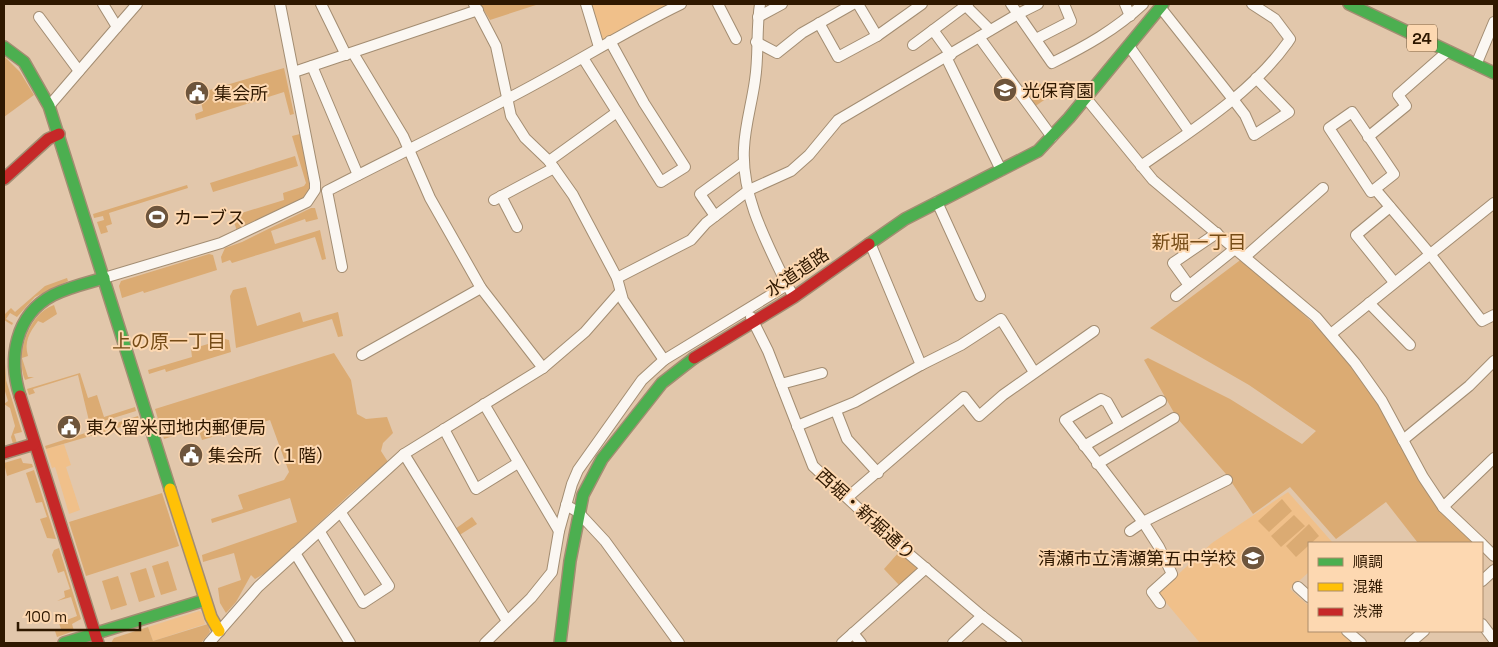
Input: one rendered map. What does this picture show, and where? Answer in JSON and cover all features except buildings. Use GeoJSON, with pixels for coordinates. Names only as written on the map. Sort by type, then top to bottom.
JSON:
{"type":"FeatureCollection","features":[{"type":"Feature","properties":{"kind":"street"},"geometry":{"type":"LineString","coordinates":[[103,4],[117,27]]}},
{"type":"Feature","properties":{"kind":"street"},"geometry":{"type":"LineString","coordinates":[[49,106],[136,4]]}},
{"type":"Feature","properties":{"kind":"street"},"geometry":{"type":"LineString","coordinates":[[96,639],[14,376],[14,347],[18,333],[25,319],[46,299],[104,278],[221,243],[307,202],[315,190],[315,184],[280,4]]}},
{"type":"Feature","properties":{"kind":"street"},"geometry":{"type":"LineString","coordinates":[[322,4],[350,54],[409,148],[430,198],[480,288],[543,368]]}},
{"type":"Feature","properties":{"kind":"street"},"geometry":{"type":"LineString","coordinates":[[586,4],[599,47]]}},
{"type":"Feature","properties":{"kind":"street"},"geometry":{"type":"LineString","coordinates":[[342,268],[327,191],[507,100],[583,58],[599,47],[681,4]]}},
{"type":"Feature","properties":{"kind":"street"},"geometry":{"type":"LineString","coordinates":[[718,4],[736,39]]}},
{"type":"Feature","properties":{"kind":"street"},"geometry":{"type":"LineString","coordinates":[[760,4],[755,79],[744,147],[744,162],[749,190],[761,229],[794,297]]}},
{"type":"Feature","properties":{"kind":"street"},"geometry":{"type":"LineString","coordinates":[[758,17],[782,4]]}},
{"type":"Feature","properties":{"kind":"street"},"geometry":{"type":"LineString","coordinates":[[756,42],[777,52],[819,23],[853,4]]}},
{"type":"Feature","properties":{"kind":"street"},"geometry":{"type":"LineString","coordinates":[[858,4],[877,36]]}},
{"type":"Feature","properties":{"kind":"street"},"geometry":{"type":"LineString","coordinates":[[819,23],[838,57],[877,36],[922,4]]}},
{"type":"Feature","properties":{"kind":"street"},"geometry":{"type":"LineString","coordinates":[[913,45],[966,4],[990,30]]}},
{"type":"Feature","properties":{"kind":"street"},"geometry":{"type":"LineString","coordinates":[[1011,4],[1052,63],[1095,42],[1143,4]]}},
{"type":"Feature","properties":{"kind":"street"},"geometry":{"type":"LineString","coordinates":[[617,278],[691,240],[715,216],[749,190],[791,171],[809,155],[838,120],[990,30],[1038,4]]}},
{"type":"Feature","properties":{"kind":"street"},"geometry":{"type":"LineString","coordinates":[[1036,39],[1071,21],[1064,4]]}},
{"type":"Feature","properties":{"kind":"street"},"geometry":{"type":"LineString","coordinates":[[1125,4],[1130,16]]}},
{"type":"Feature","properties":{"kind":"street"},"geometry":{"type":"LineString","coordinates":[[1141,166],[1256,78],[1272,64],[1290,39],[1274,18],[1252,4]]}},
{"type":"Feature","properties":{"kind":"street","name":"24"},"geometry":{"type":"LineString","coordinates":[[1349,4],[1494,73]]}},
{"type":"Feature","properties":{"kind":"street"},"geometry":{"type":"LineString","coordinates":[[1162,6],[1245,115],[1254,135],[1289,112],[1256,78]]}},
{"type":"Feature","properties":{"kind":"street","name":"水道道路"},"geometry":{"type":"LineString","coordinates":[[560,643],[578,512],[583,495],[602,459],[662,383],[697,356],[794,297],[905,219],[1038,151],[1086,98],[1162,6]]}},
{"type":"Feature","properties":{"kind":"street"},"geometry":{"type":"LineString","coordinates":[[294,72],[350,54],[476,7],[496,46],[511,116],[522,134],[552,165],[576,202],[617,278],[620,292],[664,360]]}},
{"type":"Feature","properties":{"kind":"street"},"geometry":{"type":"LineString","coordinates":[[39,17],[79,72]]}},
{"type":"Feature","properties":{"kind":"street"},"geometry":{"type":"LineString","coordinates":[[1476,65],[1494,22]]}},
{"type":"Feature","properties":{"kind":"street"},"geometry":{"type":"LineString","coordinates":[[933,30],[949,56],[1001,170]]}},
{"type":"Feature","properties":{"kind":"street"},"geometry":{"type":"LineString","coordinates":[[979,37],[1052,137]]}},
{"type":"Feature","properties":{"kind":"street"},"geometry":{"type":"LineString","coordinates":[[583,58],[661,182],[685,167],[644,103],[610,41]]}},
{"type":"Feature","properties":{"kind":"street"},"geometry":{"type":"LineString","coordinates":[[1129,46],[1189,131]]}},
{"type":"Feature","properties":{"kind":"street"},"geometry":{"type":"LineString","coordinates":[[4,47],[24,62],[49,106],[212,622],[219,631]]}},
{"type":"Feature","properties":{"kind":"street"},"geometry":{"type":"LineString","coordinates":[[1368,136],[1406,106],[1398,95],[1448,51]]}},
{"type":"Feature","properties":{"kind":"street"},"geometry":{"type":"LineString","coordinates":[[312,66],[358,175]]}},
{"type":"Feature","properties":{"kind":"street"},"geometry":{"type":"LineString","coordinates":[[1086,98],[1153,180],[1246,256],[1316,317],[1382,401],[1443,507],[1479,542]]}},
{"type":"Feature","properties":{"kind":"street"},"geometry":{"type":"LineString","coordinates":[[517,226],[497,198],[552,165],[617,112]]}},
{"type":"Feature","properties":{"kind":"street"},"geometry":{"type":"LineString","coordinates":[[1352,112],[1394,174],[1375,189],[1371,192],[1329,128],[1352,112]]}},
{"type":"Feature","properties":{"kind":"street"},"geometry":{"type":"LineString","coordinates":[[4,179],[48,139],[59,134]]}},
{"type":"Feature","properties":{"kind":"street"},"geometry":{"type":"LineString","coordinates":[[715,216],[700,194],[744,162]]}},
{"type":"Feature","properties":{"kind":"street"},"geometry":{"type":"LineString","coordinates":[[1246,256],[1323,188]]}},
{"type":"Feature","properties":{"kind":"street"},"geometry":{"type":"LineString","coordinates":[[1375,189],[1430,254],[1482,321],[1494,315]]}},
{"type":"Feature","properties":{"kind":"street"},"geometry":{"type":"LineString","coordinates":[[937,202],[980,296]]}},
{"type":"Feature","properties":{"kind":"street"},"geometry":{"type":"LineString","coordinates":[[1331,334],[1494,203]]}},
{"type":"Feature","properties":{"kind":"street"},"geometry":{"type":"LineString","coordinates":[[1390,207],[1356,235],[1394,282]]}},
{"type":"Feature","properties":{"kind":"street"},"geometry":{"type":"LineString","coordinates":[[1188,284],[1173,263],[1218,233]]}},
{"type":"Feature","properties":{"kind":"street"},"geometry":{"type":"LineString","coordinates":[[870,243],[921,365]]}},
{"type":"Feature","properties":{"kind":"street"},"geometry":{"type":"LineString","coordinates":[[1176,296],[1188,284],[1236,248]]}},
{"type":"Feature","properties":{"kind":"street"},"geometry":{"type":"LineString","coordinates":[[485,643],[531,598],[552,572],[559,531],[572,484],[587,456],[642,380],[664,360],[787,285]]}},
{"type":"Feature","properties":{"kind":"street"},"geometry":{"type":"LineString","coordinates":[[362,356],[480,288]]}},
{"type":"Feature","properties":{"kind":"street"},"geometry":{"type":"LineString","coordinates":[[209,643],[258,587],[404,454],[543,368],[585,332],[620,292]]}},
{"type":"Feature","properties":{"kind":"street"},"geometry":{"type":"LineString","coordinates":[[1369,303],[1410,345]]}},
{"type":"Feature","properties":{"kind":"street","name":"西堀・新堀通り"},"geometry":{"type":"LineString","coordinates":[[747,309],[768,351],[813,466],[868,518],[982,616],[1017,643]]}},
{"type":"Feature","properties":{"kind":"street"},"geometry":{"type":"LineString","coordinates":[[797,426],[836,411],[961,345],[1001,319],[1034,372]]}},
{"type":"Feature","properties":{"kind":"street"},"geometry":{"type":"LineString","coordinates":[[848,498],[878,474],[964,397],[979,416],[1034,372],[1094,331]]}},
{"type":"Feature","properties":{"kind":"street"},"geometry":{"type":"LineString","coordinates":[[1403,440],[1469,386],[1494,362]]}},
{"type":"Feature","properties":{"kind":"street"},"geometry":{"type":"LineString","coordinates":[[781,384],[822,373]]}},
{"type":"Feature","properties":{"kind":"street"},"geometry":{"type":"LineString","coordinates":[[1120,425],[1107,402],[1101,399],[1065,420],[1143,522],[1159,547],[1172,574],[1152,592],[1160,603]]}},
{"type":"Feature","properties":{"kind":"street"},"geometry":{"type":"LineString","coordinates":[[1084,446],[1161,401]]}},
{"type":"Feature","properties":{"kind":"street"},"geometry":{"type":"LineString","coordinates":[[484,404],[559,531]]}},
{"type":"Feature","properties":{"kind":"street"},"geometry":{"type":"LineString","coordinates":[[836,411],[846,439],[878,474]]}},
{"type":"Feature","properties":{"kind":"street"},"geometry":{"type":"LineString","coordinates":[[1097,464],[1174,418]]}},
{"type":"Feature","properties":{"kind":"street"},"geometry":{"type":"LineString","coordinates":[[444,430],[476,489],[518,463]]}},
{"type":"Feature","properties":{"kind":"street"},"geometry":{"type":"LineString","coordinates":[[4,454],[34,444]]}},
{"type":"Feature","properties":{"kind":"street"},"geometry":{"type":"LineString","coordinates":[[404,454],[507,621]]}},
{"type":"Feature","properties":{"kind":"street"},"geometry":{"type":"LineString","coordinates":[[1443,507],[1494,458]]}},
{"type":"Feature","properties":{"kind":"street"},"geometry":{"type":"LineString","coordinates":[[1130,531],[1143,522],[1226,480]]}},
{"type":"Feature","properties":{"kind":"street"},"geometry":{"type":"LineString","coordinates":[[566,505],[578,512],[605,541],[679,643]]}},
{"type":"Feature","properties":{"kind":"street"},"geometry":{"type":"LineString","coordinates":[[320,532],[363,603],[389,586],[341,513]]}},
{"type":"Feature","properties":{"kind":"street"},"geometry":{"type":"LineString","coordinates":[[1483,546],[1494,556]]}},
{"type":"Feature","properties":{"kind":"street"},"geometry":{"type":"LineString","coordinates":[[295,553],[350,643]]}},
{"type":"Feature","properties":{"kind":"street"},"geometry":{"type":"LineString","coordinates":[[842,643],[926,568]]}},
{"type":"Feature","properties":{"kind":"street"},"geometry":{"type":"LineString","coordinates":[[1483,580],[1494,570]]}},
{"type":"Feature","properties":{"kind":"street"},"geometry":{"type":"LineString","coordinates":[[1298,587],[1308,596]]}},
{"type":"Feature","properties":{"kind":"street"},"geometry":{"type":"LineString","coordinates":[[64,643],[96,639],[205,600]]}},
{"type":"Feature","properties":{"kind":"street"},"geometry":{"type":"LineString","coordinates":[[961,641],[982,616]]}},
{"type":"Feature","properties":{"kind":"street"},"geometry":{"type":"LineString","coordinates":[[1483,625],[1494,640]]}},
{"type":"Feature","properties":{"kind":"street"},"geometry":{"type":"LineString","coordinates":[[1348,632],[1361,643]]}},
{"type":"Feature","properties":{"kind":"street"},"geometry":{"type":"LineString","coordinates":[[1410,643],[1423,632]]}},
{"type":"Feature","properties":{"kind":"street"},"geometry":{"type":"LineString","coordinates":[[853,633],[861,643]]}},
{"type":"Feature","properties":{"kind":"shaded area"},"geometry":{"type":"Polygon","coordinates":[[[480,4],[539,4],[490,20],[480,4]]]}},
{"type":"Feature","properties":{"kind":"shaded area"},"geometry":{"type":"Polygon","coordinates":[[[589,4],[672,4],[603,40],[599,39],[589,4]]]}},
{"type":"Feature","properties":{"kind":"shaded area"},"geometry":{"type":"Polygon","coordinates":[[[4,56],[20,72],[34,95],[4,117],[4,56]]]}},
{"type":"Feature","properties":{"kind":"shaded area"},"geometry":{"type":"Polygon","coordinates":[[[284,68],[294,114],[290,115],[284,92],[196,120],[195,114],[203,111],[201,102],[209,99],[206,91],[284,68]]]}},
{"type":"Feature","properties":{"kind":"shaded area"},"geometry":{"type":"Polygon","coordinates":[[[1038,81],[1050,96],[1034,107],[1023,93],[1038,81]]]}},
{"type":"Feature","properties":{"kind":"shaded area"},"geometry":{"type":"Polygon","coordinates":[[[300,134],[311,193],[307,197],[237,231],[232,216],[284,200],[283,193],[304,186],[306,183],[292,136],[300,134]]]}},
{"type":"Feature","properties":{"kind":"shaded area"},"geometry":{"type":"Polygon","coordinates":[[[295,156],[298,166],[213,192],[210,183],[295,156]]]}},
{"type":"Feature","properties":{"kind":"shaded area"},"geometry":{"type":"Polygon","coordinates":[[[187,185],[188,188],[109,213],[112,224],[106,226],[108,232],[101,234],[97,222],[104,220],[103,216],[94,218],[93,214],[187,185]]]}},
{"type":"Feature","properties":{"kind":"shaded area"},"geometry":{"type":"Polygon","coordinates":[[[311,208],[315,208],[318,219],[306,222],[305,219],[271,231],[275,244],[320,230],[326,259],[322,260],[315,237],[232,263],[230,260],[222,263],[221,257],[225,248],[242,242],[311,208]]]}},
{"type":"Feature","properties":{"kind":"shaded area"},"geometry":{"type":"Polygon","coordinates":[[[209,254],[213,255],[217,270],[122,298],[119,286],[121,281],[209,254]]]}},
{"type":"Feature","properties":{"kind":"shaded area"},"geometry":{"type":"Polygon","coordinates":[[[1243,258],[1330,339],[1379,401],[1400,442],[1476,542],[1417,542],[1386,502],[1336,539],[1290,487],[1253,514],[1226,474],[1177,418],[1144,360],[1148,358],[1230,399],[1302,444],[1316,431],[1249,385],[1150,328],[1243,258]]]}},
{"type":"Feature","properties":{"kind":"shaded area"},"geometry":{"type":"Polygon","coordinates":[[[67,278],[68,281],[35,297],[17,317],[10,313],[6,319],[13,323],[12,325],[4,320],[5,314],[11,308],[15,312],[45,286],[67,278]]]}},
{"type":"Feature","properties":{"kind":"shaded area"},"geometry":{"type":"Polygon","coordinates":[[[246,287],[257,326],[300,312],[303,322],[338,312],[343,336],[338,337],[332,319],[236,348],[230,296],[233,290],[246,287]]]}},
{"type":"Feature","properties":{"kind":"shaded area"},"geometry":{"type":"Polygon","coordinates":[[[54,305],[57,314],[43,323],[38,321],[28,338],[28,356],[22,358],[26,336],[37,317],[54,305]]]}},
{"type":"Feature","properties":{"kind":"shaded area"},"geometry":{"type":"Polygon","coordinates":[[[225,339],[229,340],[231,352],[166,372],[165,369],[149,374],[148,370],[192,357],[191,349],[225,339]]]}},
{"type":"Feature","properties":{"kind":"shaded area"},"geometry":{"type":"Polygon","coordinates":[[[4,345],[6,380],[22,432],[14,434],[17,443],[13,444],[11,437],[15,426],[10,408],[4,404],[8,401],[4,388],[4,345]]]}},
{"type":"Feature","properties":{"kind":"shaded area"},"geometry":{"type":"Polygon","coordinates":[[[334,353],[351,380],[357,414],[366,419],[387,417],[393,433],[383,443],[381,451],[388,462],[350,494],[267,572],[255,579],[251,575],[236,602],[226,613],[220,603],[218,588],[241,580],[234,553],[203,562],[202,555],[297,522],[290,498],[212,523],[211,519],[243,509],[238,495],[284,480],[289,472],[270,420],[202,440],[198,428],[164,439],[155,409],[334,353]]]}},
{"type":"Feature","properties":{"kind":"shaded area"},"geometry":{"type":"Polygon","coordinates":[[[22,358],[28,377],[34,377],[25,380],[22,370],[22,358]]]}},
{"type":"Feature","properties":{"kind":"shaded area"},"geometry":{"type":"Polygon","coordinates":[[[80,373],[88,398],[97,395],[104,417],[135,407],[136,411],[94,424],[93,420],[89,421],[78,375],[33,389],[35,393],[29,395],[27,389],[80,373]]]}},
{"type":"Feature","properties":{"kind":"shaded area"},"geometry":{"type":"Polygon","coordinates":[[[138,416],[141,426],[128,425],[46,449],[45,446],[138,416]]]}},
{"type":"Feature","properties":{"kind":"shaded area"},"geometry":{"type":"Polygon","coordinates":[[[64,444],[71,465],[66,467],[80,510],[69,514],[55,467],[52,468],[46,449],[64,444]]]}},
{"type":"Feature","properties":{"kind":"shaded area"},"geometry":{"type":"Polygon","coordinates":[[[21,458],[23,463],[32,464],[33,467],[7,476],[4,463],[21,458]]]}},
{"type":"Feature","properties":{"kind":"shaded area"},"geometry":{"type":"Polygon","coordinates":[[[34,470],[56,539],[47,538],[40,519],[47,517],[42,502],[36,503],[26,473],[34,470]]]}},
{"type":"Feature","properties":{"kind":"shaded area","name":"清瀬市立清瀬第五中学校"},"geometry":{"type":"Polygon","coordinates":[[[1288,492],[1332,542],[1308,542],[1308,573],[1290,589],[1308,605],[1308,632],[1340,632],[1354,643],[1200,643],[1158,593],[1212,543],[1288,492]]]}},
{"type":"Feature","properties":{"kind":"shaded area"},"geometry":{"type":"Polygon","coordinates":[[[162,493],[179,546],[86,576],[69,522],[162,493]]]}},
{"type":"Feature","properties":{"kind":"shaded area"},"geometry":{"type":"Polygon","coordinates":[[[1282,499],[1292,511],[1269,532],[1258,521],[1282,499]]]}},
{"type":"Feature","properties":{"kind":"shaded area"},"geometry":{"type":"Polygon","coordinates":[[[1294,515],[1305,526],[1281,547],[1271,536],[1294,515]]]}},
{"type":"Feature","properties":{"kind":"shaded area"},"geometry":{"type":"Polygon","coordinates":[[[472,517],[477,524],[458,536],[455,529],[472,517]]]}},
{"type":"Feature","properties":{"kind":"shaded area"},"geometry":{"type":"Polygon","coordinates":[[[1309,524],[1319,536],[1312,542],[1308,542],[1308,546],[1296,557],[1286,546],[1309,524]]]}},
{"type":"Feature","properties":{"kind":"shaded area"},"geometry":{"type":"Polygon","coordinates":[[[59,548],[81,619],[72,624],[74,631],[57,637],[55,631],[61,629],[59,623],[77,616],[71,597],[57,601],[65,597],[64,591],[70,589],[64,571],[58,573],[52,555],[54,550],[59,548]]]}},
{"type":"Feature","properties":{"kind":"shaded area"},"geometry":{"type":"Polygon","coordinates":[[[899,552],[918,567],[918,573],[900,586],[884,569],[899,552]]]}},
{"type":"Feature","properties":{"kind":"shaded area"},"geometry":{"type":"Polygon","coordinates":[[[168,561],[177,590],[161,595],[152,566],[168,561]]]}},
{"type":"Feature","properties":{"kind":"shaded area"},"geometry":{"type":"Polygon","coordinates":[[[146,568],[155,597],[139,602],[130,573],[146,568]]]}},
{"type":"Feature","properties":{"kind":"shaded area"},"geometry":{"type":"Polygon","coordinates":[[[118,576],[127,605],[111,610],[102,581],[118,576]]]}},
{"type":"Feature","properties":{"kind":"shaded area"},"geometry":{"type":"Polygon","coordinates":[[[199,611],[202,613],[205,624],[153,641],[148,627],[199,611]]]}},
{"type":"Feature","properties":{"kind":"shaded area"},"geometry":{"type":"Polygon","coordinates":[[[208,624],[210,632],[201,643],[111,643],[114,638],[148,627],[153,641],[208,624]]]}},
{"type":"Feature","properties":{"kind":"traffic: fast"},"geometry":{"type":"LineString","coordinates":[[869,244],[905,219],[1038,151],[1069,118],[1163,4]]}},
{"type":"Feature","properties":{"kind":"traffic: fast"},"geometry":{"type":"LineString","coordinates":[[1349,4],[1494,73]]}},
{"type":"Feature","properties":{"kind":"traffic: fast"},"geometry":{"type":"LineString","coordinates":[[4,47],[24,62],[49,106],[170,489]]}},
{"type":"Feature","properties":{"kind":"traffic: fast"},"geometry":{"type":"LineString","coordinates":[[20,396],[16,382],[15,353],[18,339],[30,314],[53,295],[72,287],[104,278]]}},
{"type":"Feature","properties":{"kind":"traffic: fast"},"geometry":{"type":"LineString","coordinates":[[560,643],[570,561],[583,495],[602,459],[662,383],[694,358]]}},
{"type":"Feature","properties":{"kind":"traffic: fast"},"geometry":{"type":"LineString","coordinates":[[64,643],[205,600]]}},
{"type":"Feature","properties":{"kind":"traffic: slow"},"geometry":{"type":"LineString","coordinates":[[170,489],[211,617],[219,631]]}},
{"type":"Feature","properties":{"kind":"traffic: jam"},"geometry":{"type":"LineString","coordinates":[[4,179],[48,139],[59,134]]}},
{"type":"Feature","properties":{"kind":"traffic: jam"},"geometry":{"type":"LineString","coordinates":[[694,358],[794,297],[869,244]]}},
{"type":"Feature","properties":{"kind":"traffic: jam"},"geometry":{"type":"LineString","coordinates":[[20,396],[98,643]]}},
{"type":"Feature","properties":{"kind":"traffic: jam"},"geometry":{"type":"LineString","coordinates":[[4,453],[34,444]]}},
{"type":"Feature","properties":{"kind":"place","name":"光保育園"},"geometry":{"type":"Point","coordinates":[1005,90]}},
{"type":"Feature","properties":{"kind":"place","name":"集会所"},"geometry":{"type":"Point","coordinates":[197,93]}},
{"type":"Feature","properties":{"kind":"place","name":"カーブス"},"geometry":{"type":"Point","coordinates":[157,217]}},
{"type":"Feature","properties":{"kind":"place","name":"東久留米団地内郵便局"},"geometry":{"type":"Point","coordinates":[69,427]}},
{"type":"Feature","properties":{"kind":"place","name":"集会所（１階）"},"geometry":{"type":"Point","coordinates":[191,455]}},
{"type":"Feature","properties":{"kind":"place","name":"清瀬市立清瀬第五中学校"},"geometry":{"type":"Point","coordinates":[1253,558]}},
{"type":"Feature","properties":{"kind":"district","name":"新堀一丁目"},"geometry":{"type":"Point","coordinates":[1199,242]}},
{"type":"Feature","properties":{"kind":"district","name":"上の原一丁目"},"geometry":{"type":"Point","coordinates":[169,341]}}]}
